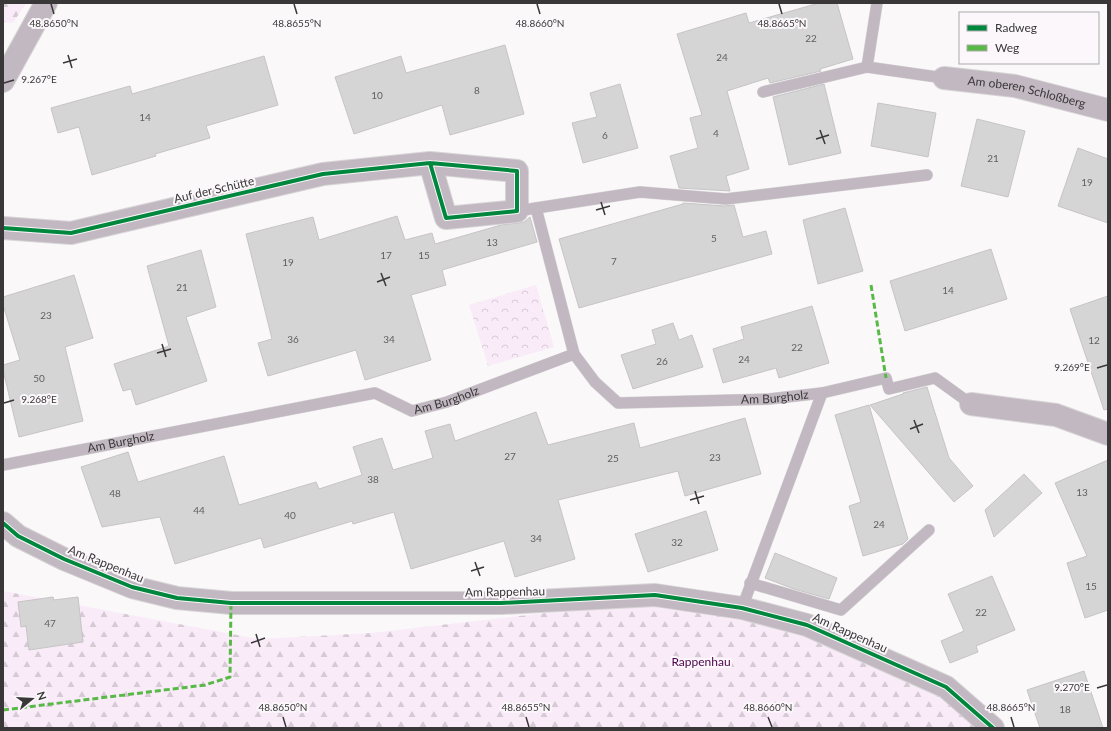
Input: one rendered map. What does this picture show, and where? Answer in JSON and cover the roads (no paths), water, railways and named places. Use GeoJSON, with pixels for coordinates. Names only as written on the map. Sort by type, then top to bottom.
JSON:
{"type":"FeatureCollection","features":[{"type":"Feature","properties":{"kind":"street"},"geometry":{"type":"LineString","coordinates":[[3,81],[46,3]]}},
{"type":"Feature","properties":{"kind":"street","name":"Am oberen Schloßberg"},"geometry":{"type":"LineString","coordinates":[[944,78],[1016,86],[1108,110]]}},
{"type":"Feature","properties":{"kind":"street"},"geometry":{"type":"LineString","coordinates":[[430,163],[446,218],[527,210]]}},
{"type":"Feature","properties":{"kind":"street","name":"Auf der Schütte"},"geometry":{"type":"LineString","coordinates":[[3,228],[71,233],[323,174],[430,163],[517,171],[527,210]]}},
{"type":"Feature","properties":{"kind":"street","name":"Am Burgholz"},"geometry":{"type":"LineString","coordinates":[[971,404],[1056,415],[1108,434]]}},
{"type":"Feature","properties":{"kind":"street","name":"Am Rappenhau"},"geometry":{"type":"LineString","coordinates":[[3,523],[18,536],[64,559],[132,587],[176,598],[231,603],[501,603],[655,595],[742,608],[807,625],[946,687],[993,728]]}},
{"type":"Feature","properties":{"kind":"lane"},"geometry":{"type":"LineString","coordinates":[[867,67],[877,3]]}},
{"type":"Feature","properties":{"kind":"lane"},"geometry":{"type":"LineString","coordinates":[[763,92],[867,67],[944,78]]}},
{"type":"Feature","properties":{"kind":"lane"},"geometry":{"type":"LineString","coordinates":[[574,354],[527,210],[640,192],[726,198],[927,175]]}},
{"type":"Feature","properties":{"kind":"lane","name":"Am Burgholz"},"geometry":{"type":"LineString","coordinates":[[3,465],[375,393],[412,411],[447,402],[574,354],[595,382],[618,404],[769,399],[822,392],[886,378],[889,389],[935,378],[971,404]]}},
{"type":"Feature","properties":{"kind":"lane","name":"Am Burgholz"},"geometry":{"type":"LineString","coordinates":[[742,608],[822,392]]}},
{"type":"Feature","properties":{"kind":"lane"},"geometry":{"type":"LineString","coordinates":[[750,583],[841,610],[929,530]]}},
{"type":"Feature","properties":{"kind":"park label","name":"Rappenhau"},"geometry":{"type":"Point","coordinates":[701,662]}}]}
